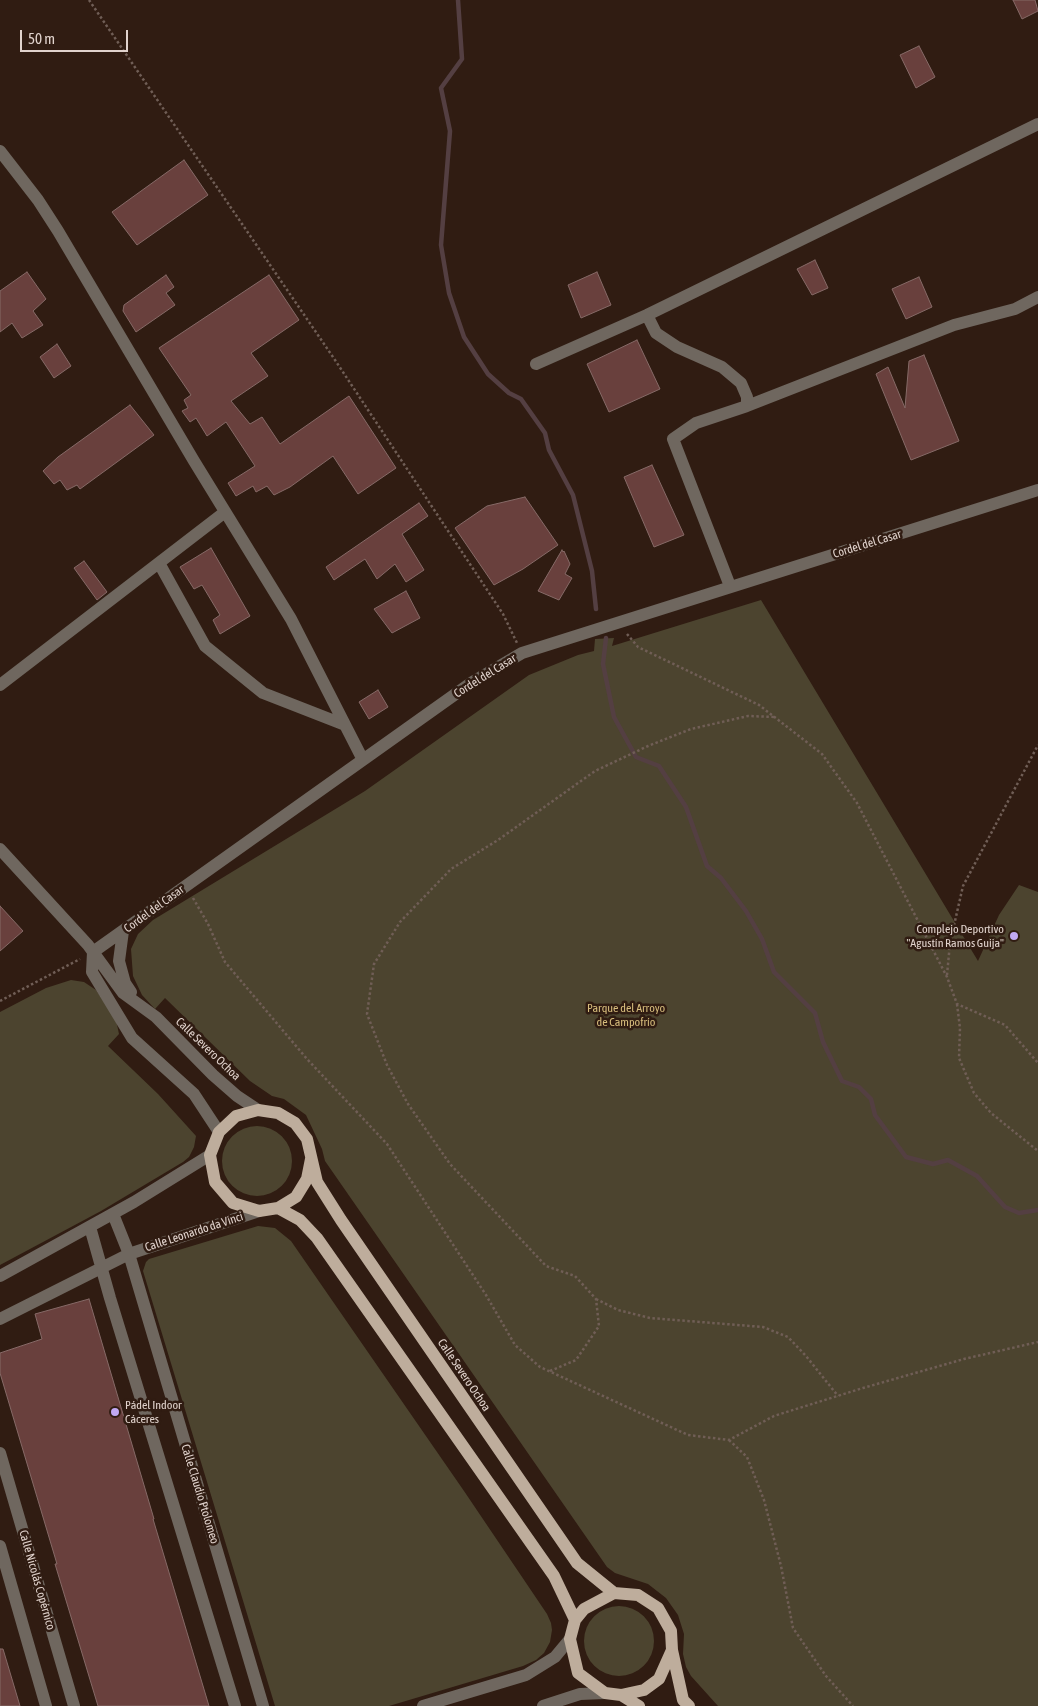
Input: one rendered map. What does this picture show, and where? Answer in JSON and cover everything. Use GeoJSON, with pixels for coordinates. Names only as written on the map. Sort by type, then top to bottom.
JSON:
{"type":"FeatureCollection","features":[{"type":"Feature","properties":{"kind":"main road"},"geometry":{"type":"LineString","coordinates":[[258,1110],[278,1113],[295,1123],[307,1139],[311,1159],[308,1180],[296,1197],[278,1208],[259,1211],[233,1203],[215,1182],[210,1155],[219,1132],[236,1116],[258,1110]]}},
{"type":"Feature","properties":{"kind":"main road","name":"Calle Severo Ochoa"},"geometry":{"type":"LineString","coordinates":[[311,1159],[317,1182],[576,1562],[614,1593]]}},
{"type":"Feature","properties":{"kind":"main road"},"geometry":{"type":"LineString","coordinates":[[278,1208],[300,1220],[317,1238],[554,1576],[576,1620]]}},
{"type":"Feature","properties":{"kind":"main road"},"geometry":{"type":"LineString","coordinates":[[639,1706],[621,1696],[605,1693],[578,1673],[570,1639],[576,1620],[584,1608],[614,1593],[638,1595],[658,1608],[671,1631],[672,1650],[683,1700],[689,1706]]}},
{"type":"Feature","properties":{"kind":"main road"},"geometry":{"type":"LineString","coordinates":[[621,1696],[644,1690],[658,1679],[672,1650]]}},
{"type":"Feature","properties":{"kind":"street"},"geometry":{"type":"LineString","coordinates":[[536,364],[647,315],[1038,124]]}},
{"type":"Feature","properties":{"kind":"street"},"geometry":{"type":"LineString","coordinates":[[0,151],[38,200],[58,231],[291,619],[363,760]]}},
{"type":"Feature","properties":{"kind":"street"},"geometry":{"type":"LineString","coordinates":[[730,586],[673,439],[696,423],[747,406],[954,325],[1015,309],[1038,297]]}},
{"type":"Feature","properties":{"kind":"street"},"geometry":{"type":"LineString","coordinates":[[647,315],[656,333],[677,347],[722,367],[741,383],[747,397],[747,406]]}},
{"type":"Feature","properties":{"kind":"street","name":"Cordel del Casar"},"geometry":{"type":"LineString","coordinates":[[93,952],[470,683],[522,653],[1038,490]]}},
{"type":"Feature","properties":{"kind":"street"},"geometry":{"type":"LineString","coordinates":[[0,685],[225,512]]}},
{"type":"Feature","properties":{"kind":"street"},"geometry":{"type":"LineString","coordinates":[[158,563],[205,646],[263,693],[345,726]]}},
{"type":"Feature","properties":{"kind":"street","name":"Calle Severo Ochoa"},"geometry":{"type":"LineString","coordinates":[[0,849],[84,940],[123,993],[156,1018],[225,1086],[258,1110]]}},
{"type":"Feature","properties":{"kind":"street","name":"Calle Severo Ochoa"},"geometry":{"type":"LineString","coordinates":[[123,931],[119,961],[125,983],[140,1006]]}},
{"type":"Feature","properties":{"kind":"street"},"geometry":{"type":"LineString","coordinates":[[93,952],[92,972],[132,1038],[194,1094],[219,1132]]}},
{"type":"Feature","properties":{"kind":"street"},"geometry":{"type":"LineString","coordinates":[[123,1023],[126,1016],[140,1006]]}},
{"type":"Feature","properties":{"kind":"street"},"geometry":{"type":"LineString","coordinates":[[0,1276],[113,1214],[210,1155]]}},
{"type":"Feature","properties":{"kind":"street","name":"Calle Leonardo da Vinci"},"geometry":{"type":"LineString","coordinates":[[0,1319],[129,1254],[259,1211]]}},
{"type":"Feature","properties":{"kind":"street","name":"Calle Leonardo da Vinci"},"geometry":{"type":"LineString","coordinates":[[113,1214],[129,1254]]}},
{"type":"Feature","properties":{"kind":"street"},"geometry":{"type":"LineString","coordinates":[[90,1227],[235,1706]]}},
{"type":"Feature","properties":{"kind":"street","name":"Calle Claudio Ptolomeo"},"geometry":{"type":"LineString","coordinates":[[129,1254],[263,1706]]}},
{"type":"Feature","properties":{"kind":"street","name":"Calle Nicolás Copérnico"},"geometry":{"type":"LineString","coordinates":[[0,1453],[74,1706]]}},
{"type":"Feature","properties":{"kind":"street"},"geometry":{"type":"LineString","coordinates":[[0,1546],[46,1706]]}},
{"type":"Feature","properties":{"kind":"street"},"geometry":{"type":"LineString","coordinates":[[423,1706],[526,1675],[555,1657],[570,1639]]}},
{"type":"Feature","properties":{"kind":"street"},"geometry":{"type":"LineString","coordinates":[[542,1706],[580,1694],[605,1693]]}},
{"type":"Feature","properties":{"kind":"path"},"geometry":{"type":"LineString","coordinates":[[89,0],[341,368],[503,614],[522,653]]}},
{"type":"Feature","properties":{"kind":"path"},"geometry":{"type":"LineString","coordinates":[[617,622],[638,647],[759,705],[822,754],[857,803],[947,977],[957,1004],[960,1028],[959,1058],[974,1093],[990,1113],[1038,1151]]}},
{"type":"Feature","properties":{"kind":"path"},"geometry":{"type":"LineString","coordinates":[[775,717],[748,716],[691,729],[648,746],[595,771],[498,840],[451,869],[400,922],[374,964],[368,1014],[387,1065],[408,1104],[450,1164],[546,1266],[575,1276],[596,1299],[618,1310],[650,1318],[763,1327],[788,1337],[838,1396]]}},
{"type":"Feature","properties":{"kind":"path"},"geometry":{"type":"LineString","coordinates":[[947,977],[950,943],[963,886],[1038,745]]}},
{"type":"Feature","properties":{"kind":"path"},"geometry":{"type":"LineString","coordinates":[[185,886],[208,924],[225,962],[307,1059],[386,1144],[486,1295],[515,1345],[540,1367],[688,1435],[729,1440],[774,1416],[964,1359],[1038,1342]]}},
{"type":"Feature","properties":{"kind":"path"},"geometry":{"type":"LineString","coordinates":[[0,1001],[93,952]]}},
{"type":"Feature","properties":{"kind":"path"},"geometry":{"type":"LineString","coordinates":[[957,1004],[1005,1024],[1038,1064]]}},
{"type":"Feature","properties":{"kind":"path"},"geometry":{"type":"LineString","coordinates":[[549,1371],[576,1360],[599,1326],[596,1299]]}},
{"type":"Feature","properties":{"kind":"path"},"geometry":{"type":"LineString","coordinates":[[729,1440],[747,1457],[764,1500],[781,1566],[793,1628],[826,1676],[853,1706]]}},
{"type":"Feature","properties":{"kind":"green space","name":"Parque del Arroyo de Campofrío"},"geometry":{"type":"Polygon","coordinates":[[[761,600],[978,961],[999,915],[1019,885],[1038,892],[1038,1706],[718,1706],[691,1676],[686,1667],[683,1654],[684,1634],[678,1615],[666,1598],[648,1584],[615,1573],[607,1567],[325,1161],[322,1149],[306,1115],[284,1099],[272,1096],[250,1081],[165,998],[155,1009],[142,995],[133,976],[131,949],[138,934],[153,920],[365,791],[529,675],[578,655],[594,651],[595,639],[614,638],[612,646],[761,600]]]}},
{"type":"Feature","properties":{"kind":"green space"},"geometry":{"type":"Polygon","coordinates":[[[71,980],[84,982],[96,990],[116,1020],[119,1034],[108,1046],[158,1094],[196,1136],[194,1147],[189,1157],[183,1162],[101,1211],[0,1265],[0,1012],[46,988],[71,980]]]}},
{"type":"Feature","properties":{"kind":"green space"},"geometry":{"type":"Polygon","coordinates":[[[257,1126],[270,1129],[282,1136],[289,1148],[292,1161],[289,1174],[282,1186],[270,1193],[257,1196],[244,1193],[232,1186],[225,1174],[222,1161],[225,1148],[232,1136],[244,1129],[257,1126]]]}},
{"type":"Feature","properties":{"kind":"green space"},"geometry":{"type":"Polygon","coordinates":[[[258,1226],[275,1228],[291,1241],[547,1614],[552,1630],[550,1642],[544,1653],[536,1660],[523,1666],[389,1706],[275,1706],[143,1271],[149,1259],[258,1226]]]}},
{"type":"Feature","properties":{"kind":"green space"},"geometry":{"type":"Polygon","coordinates":[[[619,1606],[632,1609],[644,1616],[651,1628],[654,1641],[651,1654],[644,1666],[632,1673],[619,1676],[606,1673],[594,1666],[587,1654],[584,1641],[587,1628],[594,1616],[606,1609],[619,1606]]]}},
{"type":"Feature","properties":{"kind":"building"},"geometry":{"type":"Polygon","coordinates":[[[1013,0],[1035,0],[1038,11],[1022,19],[1013,0]]]}},
{"type":"Feature","properties":{"kind":"building"},"geometry":{"type":"Polygon","coordinates":[[[919,46],[935,77],[916,88],[900,55],[919,46]]]}},
{"type":"Feature","properties":{"kind":"building"},"geometry":{"type":"Polygon","coordinates":[[[184,160],[208,195],[137,245],[112,212],[184,160]]]}},
{"type":"Feature","properties":{"kind":"building"},"geometry":{"type":"Polygon","coordinates":[[[815,260],[828,288],[812,295],[797,269],[815,260]]]}},
{"type":"Feature","properties":{"kind":"building"},"geometry":{"type":"Polygon","coordinates":[[[27,272],[46,299],[33,311],[43,325],[22,338],[12,323],[0,332],[0,291],[27,272]]]}},
{"type":"Feature","properties":{"kind":"building"},"geometry":{"type":"Polygon","coordinates":[[[597,272],[611,305],[581,318],[568,285],[597,272]]]}},
{"type":"Feature","properties":{"kind":"building"},"geometry":{"type":"Polygon","coordinates":[[[166,275],[174,287],[166,293],[175,305],[136,332],[123,311],[124,305],[166,275]]]}},
{"type":"Feature","properties":{"kind":"building"},"geometry":{"type":"Polygon","coordinates":[[[269,275],[299,320],[251,353],[268,376],[231,401],[250,424],[262,417],[280,444],[349,396],[396,468],[358,494],[333,456],[290,487],[274,495],[267,486],[256,492],[253,486],[236,496],[228,483],[255,466],[226,422],[207,436],[196,418],[190,422],[182,411],[188,408],[184,400],[191,395],[159,348],[269,275]]]}},
{"type":"Feature","properties":{"kind":"building"},"geometry":{"type":"Polygon","coordinates":[[[919,277],[932,307],[906,319],[892,289],[919,277]]]}},
{"type":"Feature","properties":{"kind":"building"},"geometry":{"type":"Polygon","coordinates":[[[637,340],[660,389],[609,412],[587,364],[637,340]]]}},
{"type":"Feature","properties":{"kind":"building"},"geometry":{"type":"Polygon","coordinates":[[[57,344],[71,366],[54,378],[40,357],[57,344]]]}},
{"type":"Feature","properties":{"kind":"building"},"geometry":{"type":"Polygon","coordinates":[[[924,355],[959,441],[911,460],[876,374],[888,367],[905,408],[909,361],[924,355]]]}},
{"type":"Feature","properties":{"kind":"building"},"geometry":{"type":"Polygon","coordinates":[[[130,405],[154,435],[80,489],[77,485],[67,490],[60,480],[54,484],[43,471],[58,457],[130,405]]]}},
{"type":"Feature","properties":{"kind":"building"},"geometry":{"type":"Polygon","coordinates":[[[652,465],[684,535],[654,547],[624,477],[652,465]]]}},
{"type":"Feature","properties":{"kind":"building"},"geometry":{"type":"Polygon","coordinates":[[[525,497],[558,545],[523,569],[494,585],[455,528],[487,506],[525,497]]]}},
{"type":"Feature","properties":{"kind":"building"},"geometry":{"type":"Polygon","coordinates":[[[419,503],[428,516],[402,534],[424,570],[406,582],[395,564],[377,579],[365,559],[334,580],[326,567],[419,503]]]}},
{"type":"Feature","properties":{"kind":"building"},"geometry":{"type":"Polygon","coordinates":[[[211,548],[250,616],[220,634],[213,620],[220,615],[202,585],[194,589],[180,567],[211,548]]]}},
{"type":"Feature","properties":{"kind":"building"},"geometry":{"type":"Polygon","coordinates":[[[562,550],[570,564],[565,574],[572,578],[559,600],[538,591],[562,550]]]}},
{"type":"Feature","properties":{"kind":"building"},"geometry":{"type":"Polygon","coordinates":[[[84,561],[107,592],[97,600],[74,568],[84,561]]]}},
{"type":"Feature","properties":{"kind":"building"},"geometry":{"type":"Polygon","coordinates":[[[406,591],[420,618],[392,633],[374,609],[406,591]]]}},
{"type":"Feature","properties":{"kind":"building"},"geometry":{"type":"Polygon","coordinates":[[[378,690],[388,707],[369,719],[359,702],[378,690]]]}},
{"type":"Feature","properties":{"kind":"building"},"geometry":{"type":"Polygon","coordinates":[[[0,906],[23,931],[0,951],[0,906]]]}},
{"type":"Feature","properties":{"kind":"building"},"geometry":{"type":"Polygon","coordinates":[[[89,1299],[209,1706],[98,1706],[55,1564],[57,1564],[0,1373],[0,1353],[42,1339],[35,1314],[89,1299]]]}},
{"type":"Feature","properties":{"kind":"building"},"geometry":{"type":"Polygon","coordinates":[[[0,1649],[3,1649],[20,1706],[0,1706],[0,1649]]]}},
{"type":"Feature","properties":{"kind":"waterway"},"geometry":{"type":"LineString","coordinates":[[458,0],[462,59],[441,88],[450,131],[441,245],[449,293],[464,337],[488,374],[509,393],[521,399],[545,433],[549,450],[573,495],[592,571],[596,609]]}},
{"type":"Feature","properties":{"kind":"waterway"},"geometry":{"type":"LineString","coordinates":[[606,638],[603,664],[614,717],[636,757],[659,766],[686,807],[707,866],[721,878],[746,911],[762,939],[774,972],[815,1013],[823,1042],[842,1081],[859,1087],[871,1099],[875,1115],[906,1157],[933,1164],[948,1160],[977,1176],[1005,1207],[1019,1213],[1038,1210]]}},
{"type":"Feature","properties":{"kind":"place","name":"Complejo Deportivo \"Agustín Ramos Guija\""},"geometry":{"type":"Point","coordinates":[1014,936]}},
{"type":"Feature","properties":{"kind":"place","name":"Pádel Indoor Cáceres"},"geometry":{"type":"Point","coordinates":[115,1412]}}]}
